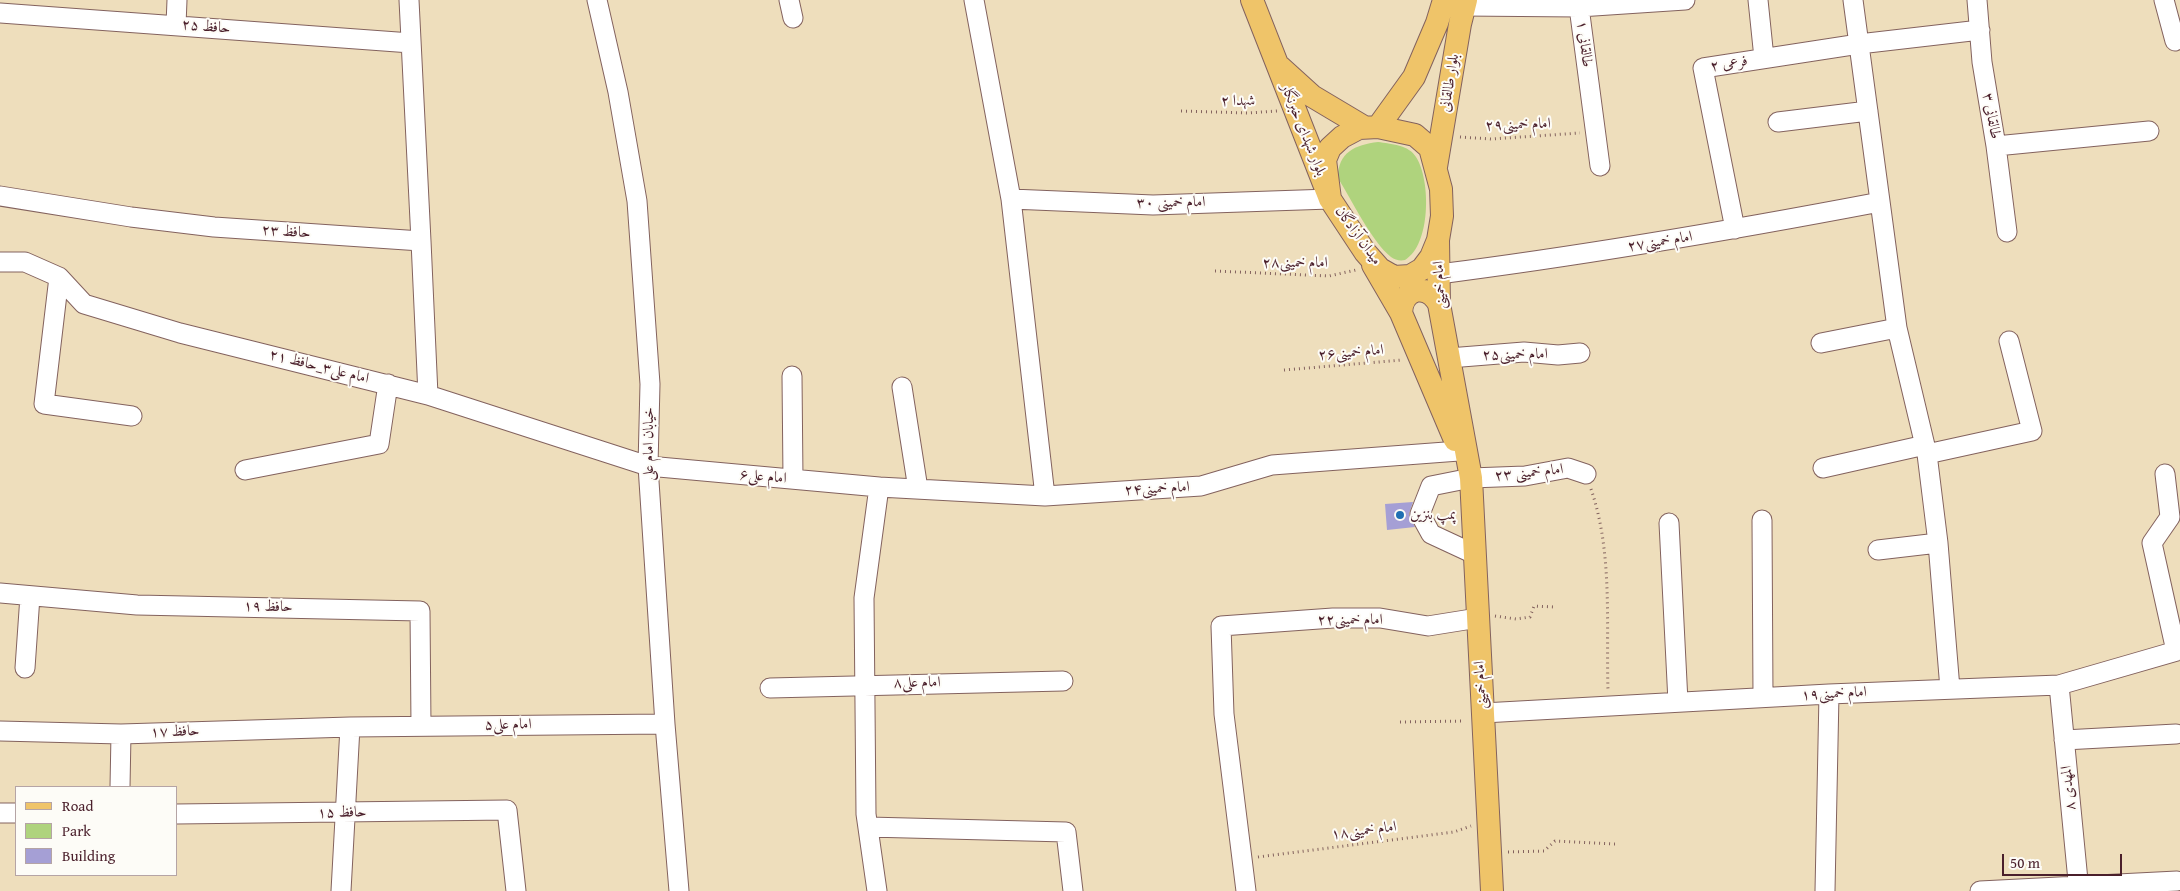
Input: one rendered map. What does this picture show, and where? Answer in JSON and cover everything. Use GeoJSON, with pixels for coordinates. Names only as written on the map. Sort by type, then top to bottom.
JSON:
{"type":"FeatureCollection","features":[{"type":"Feature","properties":{"kind":"main road","name":"بلوار شهدای خبرنگار"},"geometry":{"type":"LineString","coordinates":[[1252,0],[1330,199]]}},
{"type":"Feature","properties":{"kind":"main road","name":"بلوار طالقانی"},"geometry":{"type":"LineString","coordinates":[[1371,127],[1414,77],[1437,23],[1452,2]]}},
{"type":"Feature","properties":{"kind":"main road","name":"بلوار طالقانی"},"geometry":{"type":"LineString","coordinates":[[1436,168],[1441,136],[1452,2]]}},
{"type":"Feature","properties":{"kind":"main road","name":"بلوار شهدای خبرنگار"},"geometry":{"type":"LineString","coordinates":[[1275,62],[1312,96],[1371,127]]}},
{"type":"Feature","properties":{"kind":"main road","name":"میدان آزادگان"},"geometry":{"type":"LineString","coordinates":[[1371,127],[1415,135],[1430,148],[1436,168],[1441,190],[1442,216],[1438,240],[1431,257],[1422,269],[1410,276],[1394,277],[1380,269],[1369,259],[1330,199],[1325,160],[1330,148],[1342,137],[1371,127]]}},
{"type":"Feature","properties":{"kind":"main road","name":"امام خمینی"},"geometry":{"type":"LineString","coordinates":[[1438,240],[1439,304],[1470,478],[1492,891]]}},
{"type":"Feature","properties":{"kind":"main road","name":"امام خمینی"},"geometry":{"type":"LineString","coordinates":[[1369,259],[1401,313],[1470,478]]}},
{"type":"Feature","properties":{"kind":"main road"},"geometry":{"type":"LineString","coordinates":[[1401,313],[1405,297],[1412,292],[1428,292],[1435,297],[1439,304]]}},
{"type":"Feature","properties":{"kind":"street"},"geometry":{"type":"LineString","coordinates":[[176,25],[178,0]]}},
{"type":"Feature","properties":{"kind":"street"},"geometry":{"type":"LineString","coordinates":[[409,0],[428,395]]}},
{"type":"Feature","properties":{"kind":"street","name":"خیابان امام علی"},"geometry":{"type":"LineString","coordinates":[[597,0],[618,92],[638,201],[650,384],[648,466],[665,724],[679,891]]}},
{"type":"Feature","properties":{"kind":"street"},"geometry":{"type":"LineString","coordinates":[[974,0],[1011,199],[1045,496]]}},
{"type":"Feature","properties":{"kind":"street"},"geometry":{"type":"LineString","coordinates":[[1579,7],[1685,0]]}},
{"type":"Feature","properties":{"kind":"street"},"geometry":{"type":"LineString","coordinates":[[1758,0],[1764,58]]}},
{"type":"Feature","properties":{"kind":"street"},"geometry":{"type":"LineString","coordinates":[[1853,0],[1897,328],[1926,450],[1938,543],[1950,689]]}},
{"type":"Feature","properties":{"kind":"street","name":"طالقانی ۳"},"geometry":{"type":"LineString","coordinates":[[1977,0],[1982,62],[1996,146],[2007,232]]}},
{"type":"Feature","properties":{"kind":"street"},"geometry":{"type":"LineString","coordinates":[[2164,0],[2174,41]]}},
{"type":"Feature","properties":{"kind":"street","name":"طالقانی ۱"},"geometry":{"type":"LineString","coordinates":[[1452,2],[1579,7],[1600,166]]}},
{"type":"Feature","properties":{"kind":"street","name":"حافظ ۲۵"},"geometry":{"type":"LineString","coordinates":[[0,13],[412,43]]}},
{"type":"Feature","properties":{"kind":"street","name":"فرعی ۲"},"geometry":{"type":"LineString","coordinates":[[1735,229],[1702,68],[1859,44],[1980,30]]}},
{"type":"Feature","properties":{"kind":"street"},"geometry":{"type":"LineString","coordinates":[[1778,122],[1868,111]]}},
{"type":"Feature","properties":{"kind":"street"},"geometry":{"type":"LineString","coordinates":[[1996,146],[2148,131]]}},
{"type":"Feature","properties":{"kind":"street","name":"حافظ ۲۳"},"geometry":{"type":"LineString","coordinates":[[0,196],[131,217],[214,227],[421,241]]}},
{"type":"Feature","properties":{"kind":"street","name":"امام خمینی ۳۰"},"geometry":{"type":"LineString","coordinates":[[1011,199],[1153,205],[1330,199]]}},
{"type":"Feature","properties":{"kind":"street","name":"امام خمینی۲۷"},"geometry":{"type":"LineString","coordinates":[[1439,274],[1542,261],[1735,229],[1880,202]]}},
{"type":"Feature","properties":{"kind":"street","name":"امام علی۳_حافظ ۲۱"},"geometry":{"type":"LineString","coordinates":[[0,262],[25,262],[59,277],[84,304],[180,333],[428,395],[648,466]]}},
{"type":"Feature","properties":{"kind":"street"},"geometry":{"type":"LineString","coordinates":[[59,277],[44,404],[132,416]]}},
{"type":"Feature","properties":{"kind":"street"},"geometry":{"type":"LineString","coordinates":[[1821,344],[1897,328]]}},
{"type":"Feature","properties":{"kind":"street"},"geometry":{"type":"LineString","coordinates":[[1823,468],[2032,431],[2009,341]]}},
{"type":"Feature","properties":{"kind":"street","name":"امام خمینی۲۵"},"geometry":{"type":"LineString","coordinates":[[1449,358],[1524,352],[1558,355],[1580,354]]}},
{"type":"Feature","properties":{"kind":"street"},"geometry":{"type":"LineString","coordinates":[[792,376],[793,479]]}},
{"type":"Feature","properties":{"kind":"street"},"geometry":{"type":"LineString","coordinates":[[245,470],[379,444],[388,384]]}},
{"type":"Feature","properties":{"kind":"street"},"geometry":{"type":"LineString","coordinates":[[902,387],[918,489]]}},
{"type":"Feature","properties":{"kind":"street","name":"امام خمینی۲۴"},"geometry":{"type":"LineString","coordinates":[[879,487],[1045,496],[1200,486],[1272,465],[1459,451]]}},
{"type":"Feature","properties":{"kind":"street","name":"امام علی۶"},"geometry":{"type":"LineString","coordinates":[[648,466],[879,487]]}},
{"type":"Feature","properties":{"kind":"street","name":"امام خمینی ۲۳"},"geometry":{"type":"LineString","coordinates":[[1474,554],[1432,534],[1420,514],[1430,486],[1470,478],[1525,476],[1568,468],[1586,474]]}},
{"type":"Feature","properties":{"kind":"street"},"geometry":{"type":"LineString","coordinates":[[2165,474],[2170,517],[2152,543],[2178,650]]}},
{"type":"Feature","properties":{"kind":"street"},"geometry":{"type":"LineString","coordinates":[[877,891],[868,827],[864,598],[879,487]]}},
{"type":"Feature","properties":{"kind":"street"},"geometry":{"type":"LineString","coordinates":[[1762,520],[1763,698]]}},
{"type":"Feature","properties":{"kind":"street"},"geometry":{"type":"LineString","coordinates":[[1670,523],[1678,702]]}},
{"type":"Feature","properties":{"kind":"street"},"geometry":{"type":"LineString","coordinates":[[1878,550],[1938,543]]}},
{"type":"Feature","properties":{"kind":"street","name":"حافظ ۱۹"},"geometry":{"type":"LineString","coordinates":[[0,593],[137,604],[420,611],[421,726]]}},
{"type":"Feature","properties":{"kind":"street"},"geometry":{"type":"LineString","coordinates":[[26,668],[30,596]]}},
{"type":"Feature","properties":{"kind":"street","name":"امام خمینی۲۲"},"geometry":{"type":"LineString","coordinates":[[1242,859],[1224,714],[1221,626],[1342,618],[1380,618],[1428,626],[1478,616]]}},
{"type":"Feature","properties":{"kind":"street","name":"امام خمینی۱۹"},"geometry":{"type":"LineString","coordinates":[[1483,717],[1678,702],[2058,685],[2178,650]]}},
{"type":"Feature","properties":{"kind":"street","name":"امام علی۸"},"geometry":{"type":"LineString","coordinates":[[770,688],[865,684],[1063,681]]}},
{"type":"Feature","properties":{"kind":"street","name":"المهدی ٨"},"geometry":{"type":"LineString","coordinates":[[2058,685],[2079,889]]}},
{"type":"Feature","properties":{"kind":"street"},"geometry":{"type":"LineString","coordinates":[[1825,891],[1829,694]]}},
{"type":"Feature","properties":{"kind":"street","name":"امام علی۵"},"geometry":{"type":"LineString","coordinates":[[350,727],[665,724]]}},
{"type":"Feature","properties":{"kind":"street"},"geometry":{"type":"LineString","coordinates":[[341,891],[350,727]]}},
{"type":"Feature","properties":{"kind":"street","name":"حافظ ۱۷"},"geometry":{"type":"LineString","coordinates":[[0,731],[121,734],[350,727]]}},
{"type":"Feature","properties":{"kind":"street"},"geometry":{"type":"LineString","coordinates":[[120,786],[121,734]]}},
{"type":"Feature","properties":{"kind":"street"},"geometry":{"type":"LineString","coordinates":[[2064,740],[2176,734]]}},
{"type":"Feature","properties":{"kind":"street","name":"حافظ ۱۵"},"geometry":{"type":"LineString","coordinates":[[178,814],[507,810],[516,891]]}},
{"type":"Feature","properties":{"kind":"street"},"geometry":{"type":"LineString","coordinates":[[0,812],[15,813]]}},
{"type":"Feature","properties":{"kind":"street"},"geometry":{"type":"LineString","coordinates":[[868,827],[1066,832],[1073,891]]}},
{"type":"Feature","properties":{"kind":"street"},"geometry":{"type":"LineString","coordinates":[[1242,859],[1246,891]]}},
{"type":"Feature","properties":{"kind":"street"},"geometry":{"type":"LineString","coordinates":[[1980,891],[2079,889],[2177,881]]}},
{"type":"Feature","properties":{"kind":"path","name":"شهدا ۲"},"geometry":{"type":"LineString","coordinates":[[1181,111],[1248,113],[1295,110]]}},
{"type":"Feature","properties":{"kind":"path","name":"امام خمینی۲۹"},"geometry":{"type":"LineString","coordinates":[[1441,136],[1491,139],[1596,132]]}},
{"type":"Feature","properties":{"kind":"path","name":"امام خمینی۲۸"},"geometry":{"type":"LineString","coordinates":[[1215,271],[1329,276],[1369,259]]}},
{"type":"Feature","properties":{"kind":"path","name":"امام خمینی۲۶"},"geometry":{"type":"LineString","coordinates":[[1284,370],[1420,358]]}},
{"type":"Feature","properties":{"kind":"path"},"geometry":{"type":"LineString","coordinates":[[1586,474],[1600,514],[1606,588],[1608,706]]}},
{"type":"Feature","properties":{"kind":"path"},"geometry":{"type":"LineString","coordinates":[[1478,616],[1516,619],[1530,617],[1534,606],[1555,607]]}},
{"type":"Feature","properties":{"kind":"path"},"geometry":{"type":"LineString","coordinates":[[1400,722],[1483,717]]}},
{"type":"Feature","properties":{"kind":"path","name":"امام خمینی۱۸"},"geometry":{"type":"LineString","coordinates":[[1242,859],[1454,832],[1488,819]]}},
{"type":"Feature","properties":{"kind":"path"},"geometry":{"type":"LineString","coordinates":[[1490,852],[1544,851],[1555,841],[1615,844]]}},
{"type":"Feature","properties":{"kind":"green space"},"geometry":{"type":"Polygon","coordinates":[[[1378,142],[1409,150],[1416,157],[1421,167],[1426,196],[1424,227],[1414,252],[1405,260],[1393,258],[1384,250],[1362,220],[1338,178],[1341,162],[1349,151],[1362,145],[1378,142]]]}},
{"type":"Feature","properties":{"kind":"building"},"geometry":{"type":"Polygon","coordinates":[[[1413,502],[1409,514],[1415,527],[1387,530],[1385,504],[1413,502]]]}},
{"type":"Feature","properties":{"kind":"place","name":"پمپ بنزین"},"geometry":{"type":"Point","coordinates":[1400,515]}}]}
